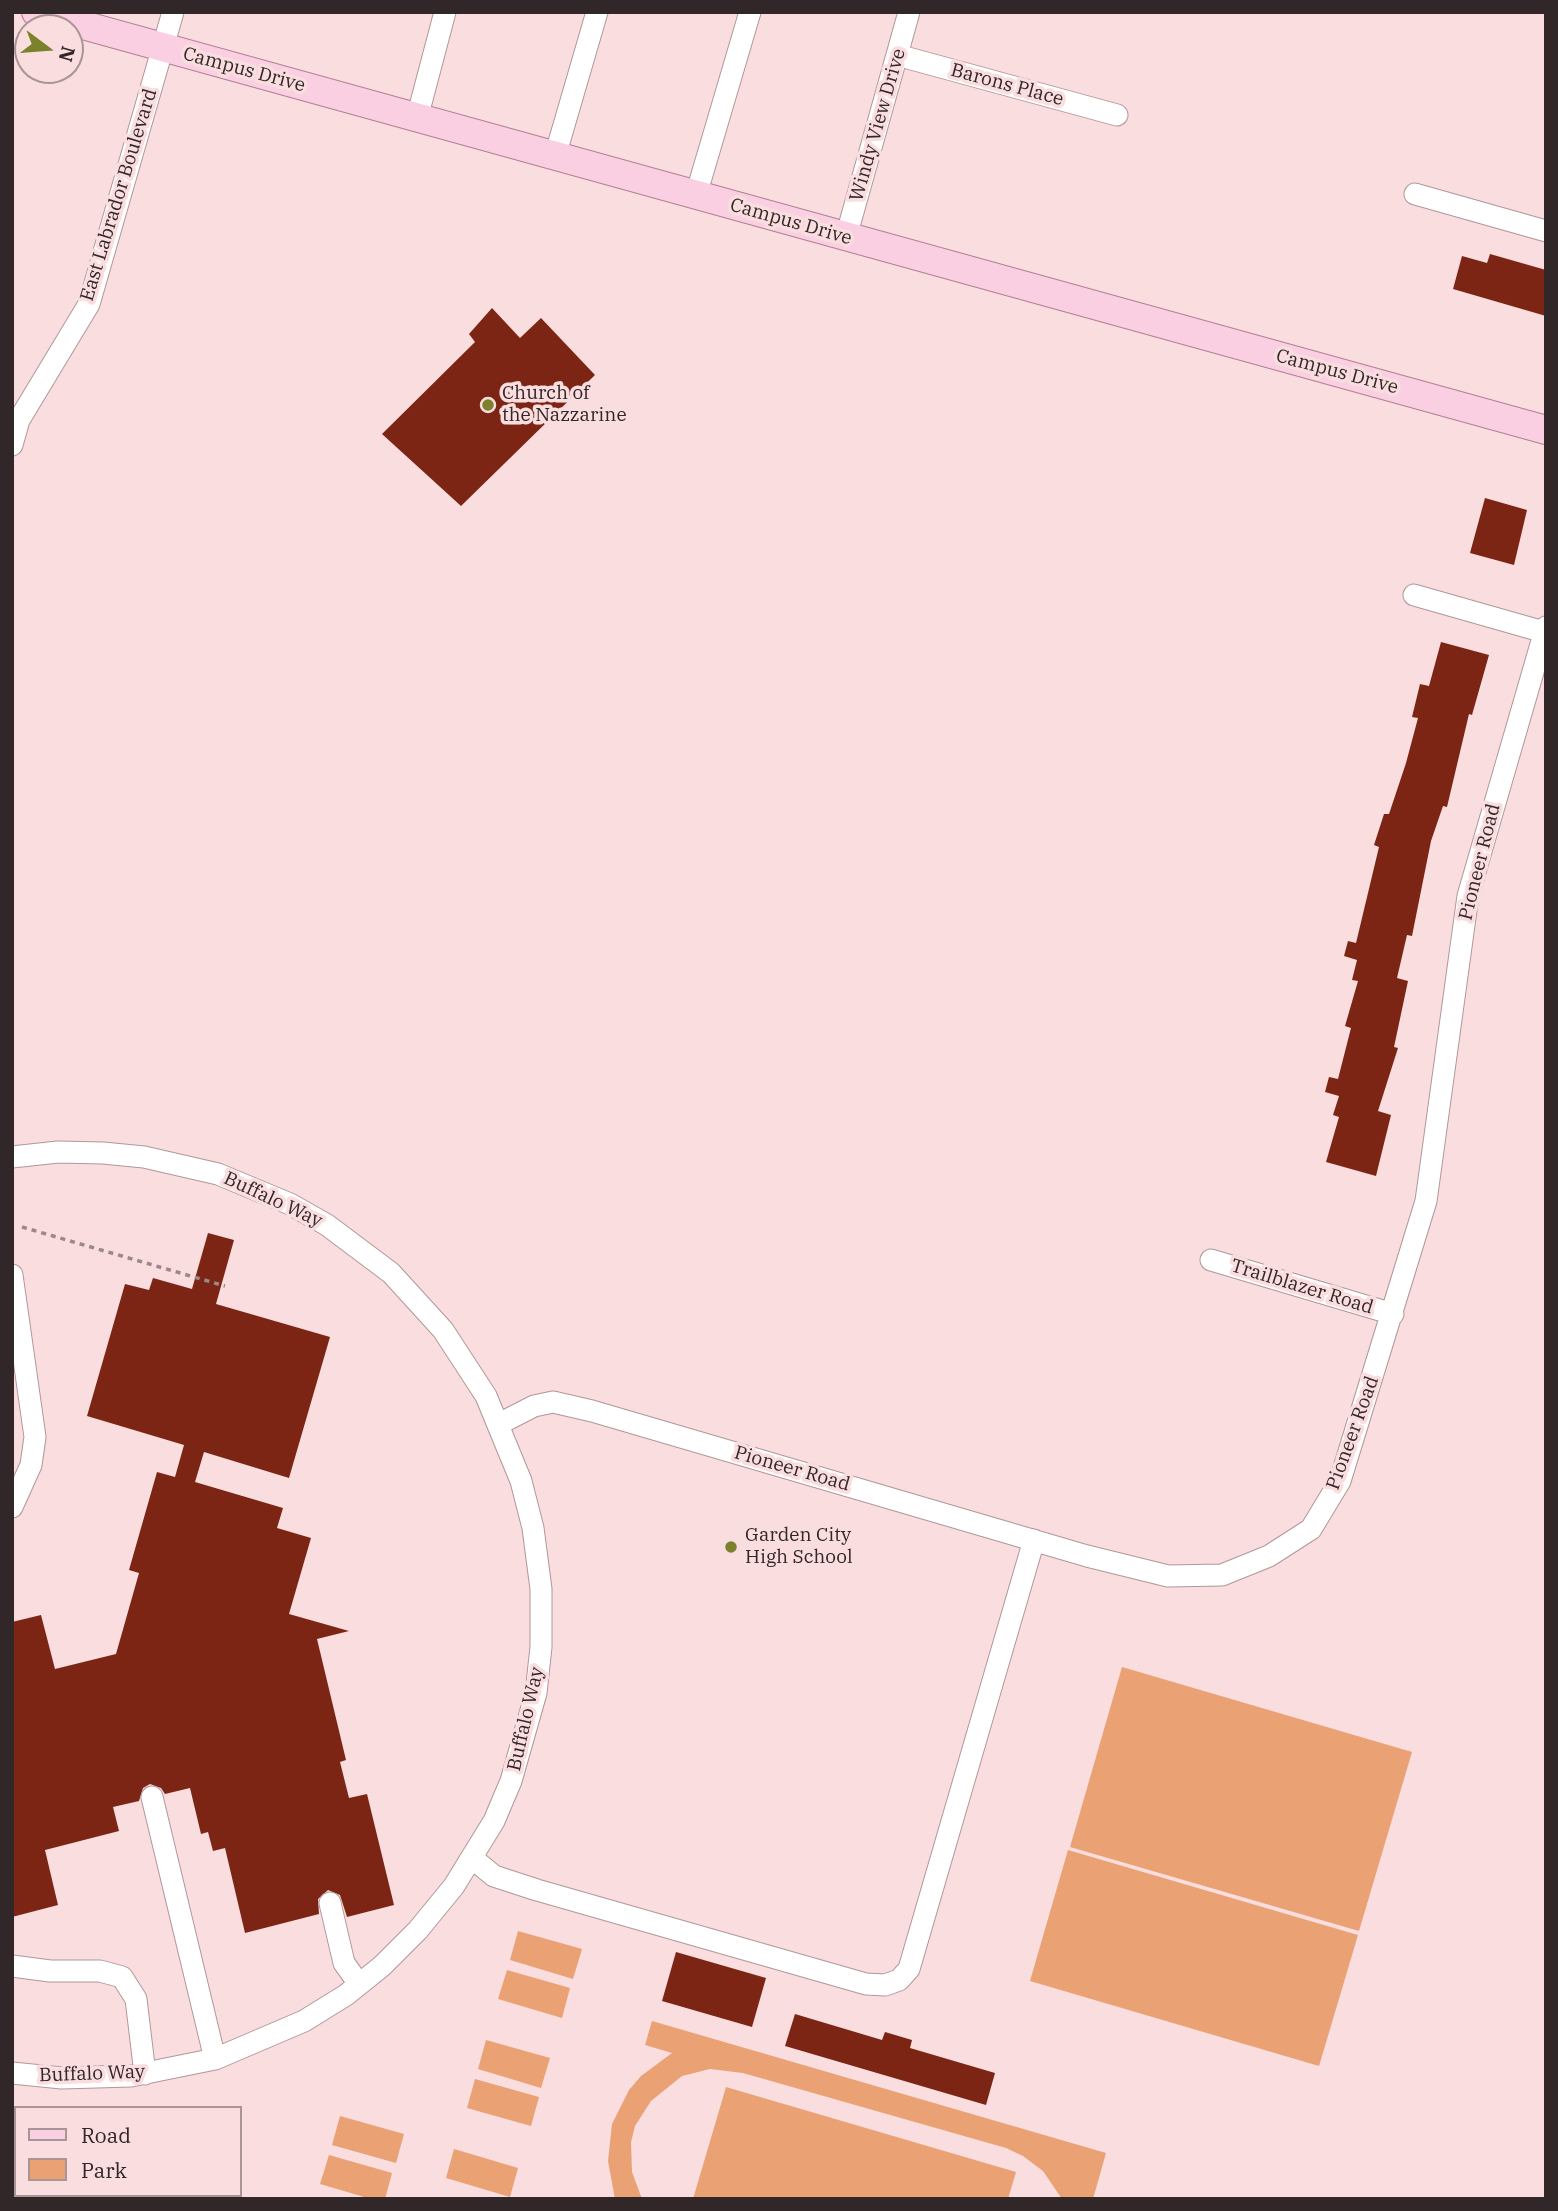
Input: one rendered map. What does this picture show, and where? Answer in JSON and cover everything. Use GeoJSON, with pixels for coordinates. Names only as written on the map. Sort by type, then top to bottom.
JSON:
{"type":"FeatureCollection","features":[{"type":"Feature","properties":{"kind":"main road","name":"Campus Drive"},"geometry":{"type":"LineString","coordinates":[[36,12],[1546,430]]}},
{"type":"Feature","properties":{"kind":"street","name":"East Labrador Boulevard"},"geometry":{"type":"LineString","coordinates":[[12,445],[19,420],[89,304],[173,12]]}},
{"type":"Feature","properties":{"kind":"street"},"geometry":{"type":"LineString","coordinates":[[416,118],[444,12]]}},
{"type":"Feature","properties":{"kind":"street"},"geometry":{"type":"LineString","coordinates":[[555,156],[597,12]]}},
{"type":"Feature","properties":{"kind":"street"},"geometry":{"type":"LineString","coordinates":[[696,195],[750,12]]}},
{"type":"Feature","properties":{"kind":"street","name":"Windy View Drive"},"geometry":{"type":"LineString","coordinates":[[846,237],[909,12]]}},
{"type":"Feature","properties":{"kind":"street","name":"Barons Place"},"geometry":{"type":"LineString","coordinates":[[897,55],[1117,116]]}},
{"type":"Feature","properties":{"kind":"street"},"geometry":{"type":"LineString","coordinates":[[1415,194],[1546,231]]}},
{"type":"Feature","properties":{"kind":"street"},"geometry":{"type":"LineString","coordinates":[[1414,596],[1545,630]]}},
{"type":"Feature","properties":{"kind":"street","name":"Pioneer Road"},"geometry":{"type":"LineString","coordinates":[[499,1424],[534,1406],[553,1402],[1168,1576],[1222,1575],[1269,1556],[1311,1529],[1340,1481],[1426,1201],[1468,896],[1545,630]]}},
{"type":"Feature","properties":{"kind":"street","name":"Buffalo Way"},"geometry":{"type":"LineString","coordinates":[[12,1157],[58,1152],[144,1157],[218,1174],[290,1204],[359,1248],[420,1302],[466,1363],[499,1424],[521,1481],[533,1528],[541,1589],[541,1647],[536,1693],[511,1781],[472,1858],[418,1930],[359,1984],[304,2021],[215,2059],[145,2074],[62,2078],[12,2073]]}},
{"type":"Feature","properties":{"kind":"street","name":"Trailblazer Road"},"geometry":{"type":"LineString","coordinates":[[1211,1260],[1393,1314]]}},
{"type":"Feature","properties":{"kind":"street"},"geometry":{"type":"LineString","coordinates":[[12,1275],[35,1437],[31,1465],[12,1507]]}},
{"type":"Feature","properties":{"kind":"street"},"geometry":{"type":"LineString","coordinates":[[472,1858],[503,1879],[842,1977],[875,1984],[898,1980],[909,1969],[1034,1540]]}},
{"type":"Feature","properties":{"kind":"street"},"geometry":{"type":"LineString","coordinates":[[152,1797],[215,2059]]}},
{"type":"Feature","properties":{"kind":"street"},"geometry":{"type":"LineString","coordinates":[[330,1903],[344,1963],[359,1984]]}},
{"type":"Feature","properties":{"kind":"street"},"geometry":{"type":"LineString","coordinates":[[12,1966],[50,1971],[100,1971],[122,1977],[136,1999],[145,2074]]}},
{"type":"Feature","properties":{"kind":"path"},"geometry":{"type":"LineString","coordinates":[[22,1227],[225,1286]]}},
{"type":"Feature","properties":{"kind":"green space"},"geometry":{"type":"Polygon","coordinates":[[[1122,1667],[1412,1752],[1359,1931],[1070,1847],[1122,1667]]]}},
{"type":"Feature","properties":{"kind":"green space"},"geometry":{"type":"Polygon","coordinates":[[[1068,1850],[1358,1935],[1319,2066],[1030,1981],[1068,1850]]]}},
{"type":"Feature","properties":{"kind":"green space"},"geometry":{"type":"Polygon","coordinates":[[[518,1931],[582,1949],[573,1979],[510,1960],[518,1931]]]}},
{"type":"Feature","properties":{"kind":"green space"},"geometry":{"type":"Polygon","coordinates":[[[507,1970],[570,1988],[562,2018],[498,1999],[507,1970]]]}},
{"type":"Feature","properties":{"kind":"green space"},"geometry":{"type":"Polygon","coordinates":[[[652,2021],[1106,2153],[1093,2199],[1062,2199],[1043,2171],[1023,2156],[1006,2148],[743,2073],[710,2069],[682,2076],[651,2101],[635,2126],[631,2142],[632,2172],[642,2199],[615,2199],[608,2161],[612,2124],[629,2090],[641,2076],[672,2053],[645,2045],[652,2021]]]}},
{"type":"Feature","properties":{"kind":"green space"},"geometry":{"type":"Polygon","coordinates":[[[486,2040],[550,2058],[541,2088],[478,2069],[486,2040]]]}},
{"type":"Feature","properties":{"kind":"green space"},"geometry":{"type":"Polygon","coordinates":[[[475,2079],[539,2097],[531,2126],[467,2108],[475,2079]]]}},
{"type":"Feature","properties":{"kind":"green space"},"geometry":{"type":"Polygon","coordinates":[[[726,2087],[1016,2172],[1008,2199],[693,2199],[726,2087]]]}},
{"type":"Feature","properties":{"kind":"green space"},"geometry":{"type":"Polygon","coordinates":[[[340,2116],[404,2134],[396,2163],[332,2145],[340,2116]]]}},
{"type":"Feature","properties":{"kind":"green space"},"geometry":{"type":"Polygon","coordinates":[[[454,2149],[518,2168],[510,2197],[446,2178],[454,2149]]]}},
{"type":"Feature","properties":{"kind":"green space"},"geometry":{"type":"Polygon","coordinates":[[[329,2155],[392,2173],[385,2199],[371,2199],[320,2184],[329,2155]]]}},
{"type":"Feature","properties":{"kind":"building"},"geometry":{"type":"Polygon","coordinates":[[[1490,254],[1546,270],[1546,316],[1453,289],[1462,256],[1487,263],[1490,254]]]}},
{"type":"Feature","properties":{"kind":"building","name":"Church of the Nazzarine"},"geometry":{"type":"Polygon","coordinates":[[[492,308],[520,338],[541,318],[595,375],[461,506],[382,434],[475,342],[469,334],[492,308]]]}},
{"type":"Feature","properties":{"kind":"building"},"geometry":{"type":"Polygon","coordinates":[[[1485,498],[1527,510],[1514,565],[1470,553],[1485,498]]]}},
{"type":"Feature","properties":{"kind":"building"},"geometry":{"type":"Polygon","coordinates":[[[1441,642],[1489,655],[1472,715],[1469,714],[1447,807],[1443,806],[1431,841],[1412,936],[1407,935],[1397,978],[1408,981],[1394,1047],[1398,1048],[1378,1111],[1391,1115],[1376,1176],[1326,1162],[1339,1117],[1333,1115],[1339,1096],[1325,1092],[1329,1077],[1338,1079],[1351,1028],[1345,1026],[1358,981],[1352,980],[1357,960],[1344,956],[1348,941],[1356,943],[1379,847],[1374,845],[1384,814],[1389,814],[1418,718],[1412,717],[1420,684],[1429,686],[1441,642]]]}},
{"type":"Feature","properties":{"kind":"building"},"geometry":{"type":"Polygon","coordinates":[[[208,1233],[234,1240],[216,1304],[330,1337],[289,1478],[204,1452],[195,1482],[283,1508],[277,1528],[311,1538],[289,1614],[349,1631],[317,1639],[346,1760],[340,1762],[349,1798],[367,1794],[394,1905],[347,1917],[340,1895],[328,1890],[318,1899],[319,1914],[245,1933],[225,1848],[213,1851],[208,1832],[201,1834],[190,1788],[165,1794],[161,1788],[150,1784],[143,1788],[139,1801],[113,1807],[119,1831],[45,1850],[58,1905],[12,1917],[12,1622],[41,1615],[55,1669],[116,1654],[139,1573],[129,1570],[157,1472],[175,1477],[184,1445],[87,1416],[125,1284],[149,1290],[153,1278],[192,1289],[208,1233]]]}},
{"type":"Feature","properties":{"kind":"building"},"geometry":{"type":"Polygon","coordinates":[[[676,1952],[766,1978],[752,2027],[662,2001],[676,1952]]]}},
{"type":"Feature","properties":{"kind":"building"},"geometry":{"type":"Polygon","coordinates":[[[795,2014],[882,2040],[885,2032],[912,2040],[910,2048],[995,2073],[986,2105],[785,2046],[795,2014]]]}},
{"type":"Feature","properties":{"kind":"place","name":"Church of the Nazzarine"},"geometry":{"type":"Point","coordinates":[488,405]}},
{"type":"Feature","properties":{"kind":"place","name":"Garden City High School"},"geometry":{"type":"Point","coordinates":[731,1547]}}]}
